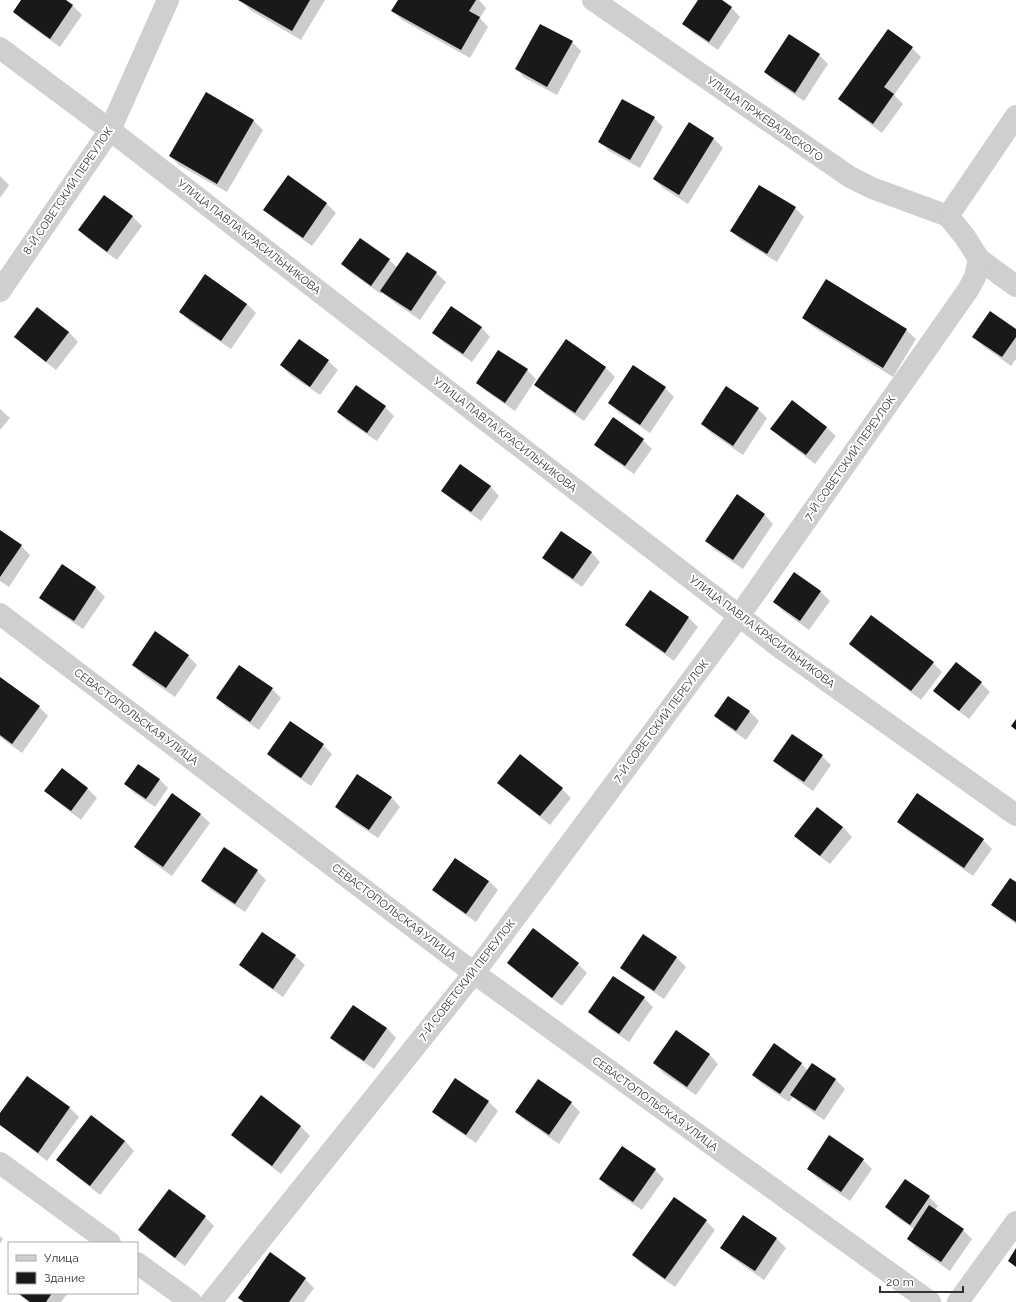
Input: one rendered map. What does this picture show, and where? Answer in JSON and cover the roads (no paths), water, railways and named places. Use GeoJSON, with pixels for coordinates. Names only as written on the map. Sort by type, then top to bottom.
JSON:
{"type":"FeatureCollection","features":[{"type":"Feature","properties":{"kind":"street","name":"8-Й СОВЕТСКИЙ ПЕРЕУЛОК"},"geometry":{"type":"LineString","coordinates":[[0,291],[110,130],[168,0]]}},
{"type":"Feature","properties":{"kind":"street","name":"УЛИЦА ПРЖЕВАЛЬСКОГО"},"geometry":{"type":"LineString","coordinates":[[592,0],[850,178],[872,188],[948,216]]}},
{"type":"Feature","properties":{"kind":"street","name":"УЛИЦА ПАВЛА КРАСИЛЬНИКОВА"},"geometry":{"type":"LineString","coordinates":[[0,48],[110,130],[778,646],[1016,815]]}},
{"type":"Feature","properties":{"kind":"street"},"geometry":{"type":"LineString","coordinates":[[1016,116],[948,216],[965,237],[979,259],[1016,286]]}},
{"type":"Feature","properties":{"kind":"street","name":"7-Й СОВЕТСКИЙ ПЕРЕУЛОК"},"geometry":{"type":"LineString","coordinates":[[211,1302],[474,973],[739,616],[968,290],[975,277],[979,259]]}},
{"type":"Feature","properties":{"kind":"street","name":"СЕВАСТОПОЛЬСКАЯ УЛИЦА"},"geometry":{"type":"LineString","coordinates":[[0,614],[474,973],[930,1302]]}},
{"type":"Feature","properties":{"kind":"street"},"geometry":{"type":"LineString","coordinates":[[0,1163],[109,1242]]}},
{"type":"Feature","properties":{"kind":"street"},"geometry":{"type":"LineString","coordinates":[[958,1302],[1016,1222]]}},
{"type":"Feature","properties":{"kind":"street"},"geometry":{"type":"LineString","coordinates":[[138,1264],[191,1302]]}}]}
